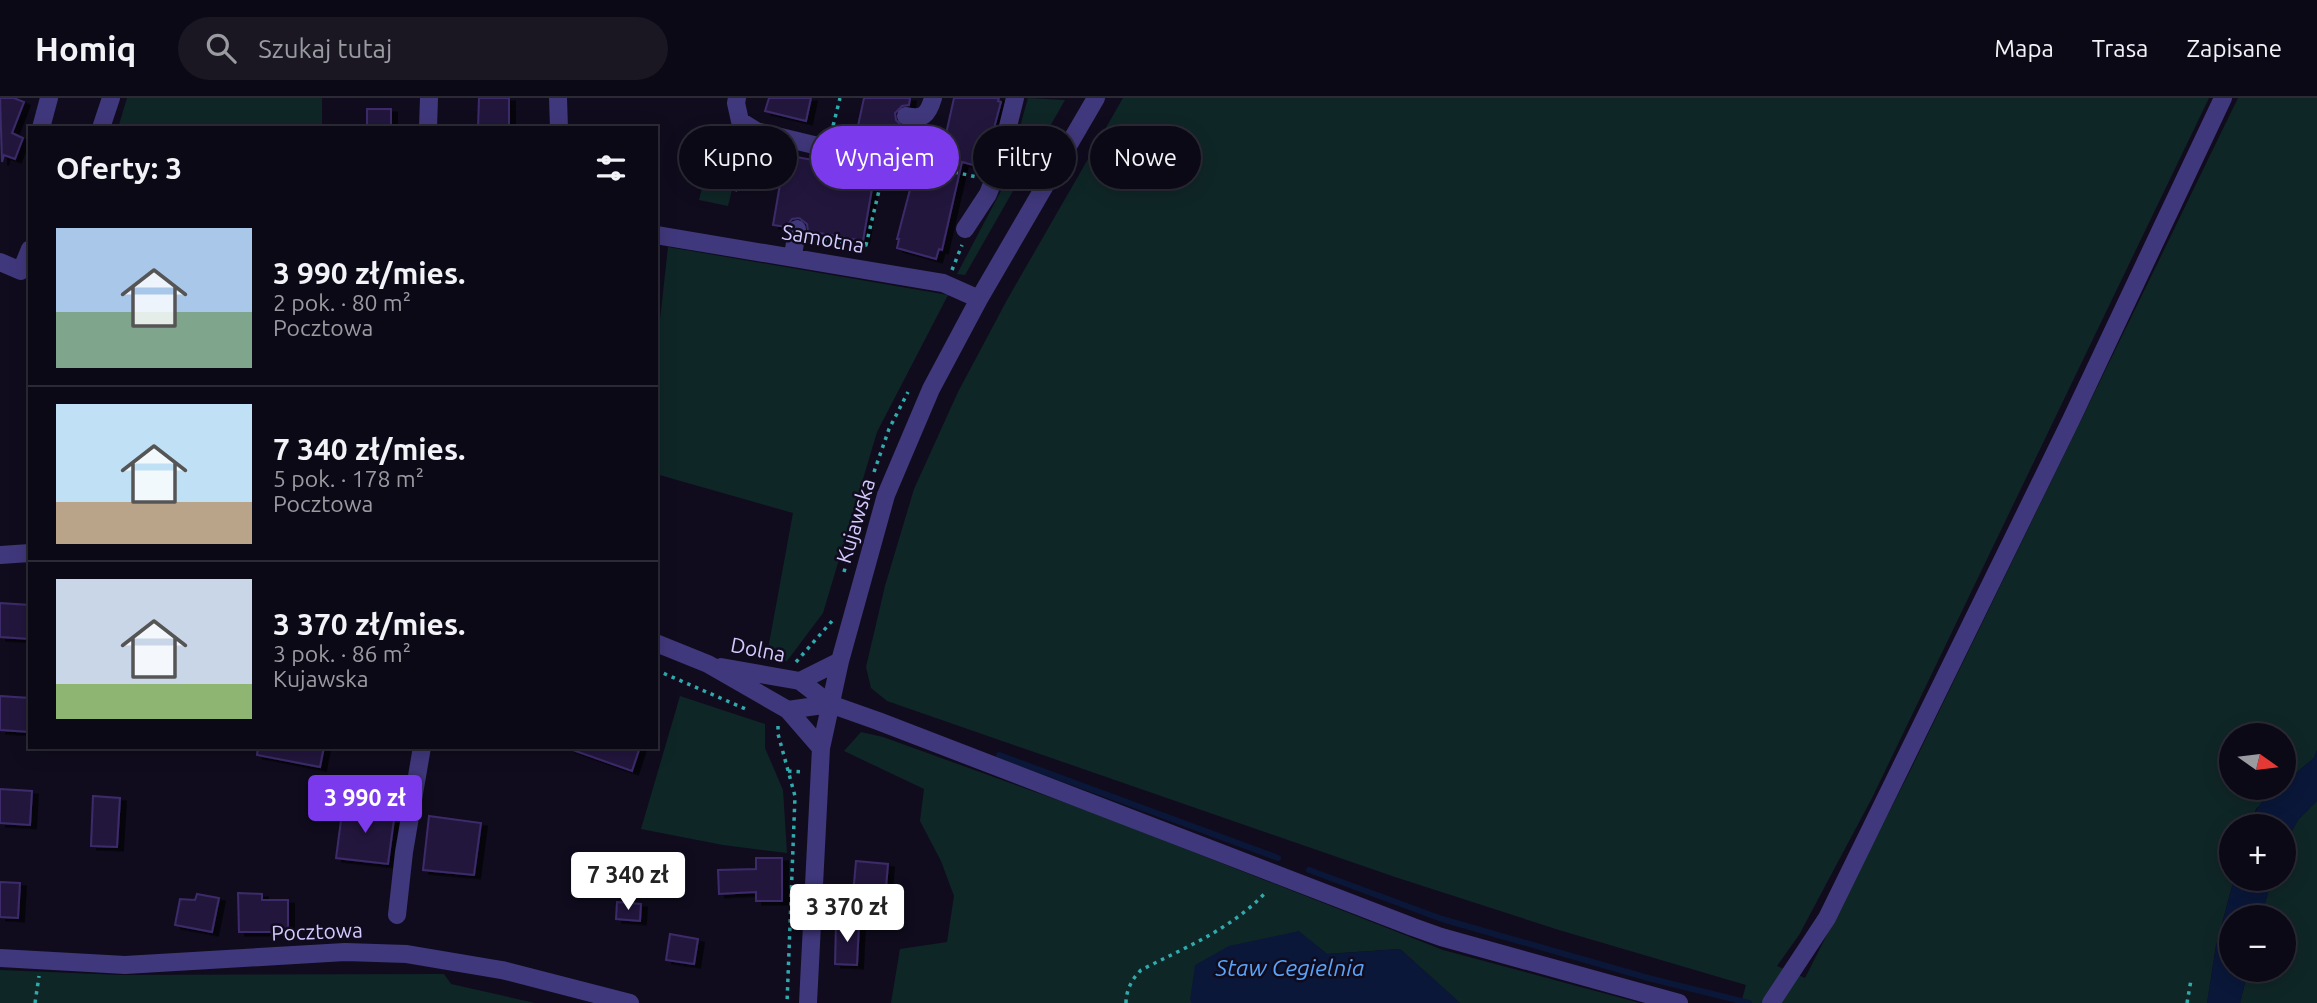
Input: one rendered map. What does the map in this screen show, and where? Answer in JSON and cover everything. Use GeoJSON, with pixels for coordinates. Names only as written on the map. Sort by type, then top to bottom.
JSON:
{"type":"FeatureCollection","features":[{"type":"Feature","properties":{"kind":"street"},"geometry":{"type":"LineString","coordinates":[[42,126],[49,98]]}},
{"type":"Feature","properties":{"kind":"street"},"geometry":{"type":"LineString","coordinates":[[101,126],[111,98]]}},
{"type":"Feature","properties":{"kind":"street"},"geometry":{"type":"LineString","coordinates":[[428,126],[429,98]]}},
{"type":"Feature","properties":{"kind":"street"},"geometry":{"type":"LineString","coordinates":[[558,98],[559,126]]}},
{"type":"Feature","properties":{"kind":"street"},"geometry":{"type":"LineString","coordinates":[[737,98],[740,121],[748,126]]}},
{"type":"Feature","properties":{"kind":"street"},"geometry":{"type":"LineString","coordinates":[[906,116],[918,119],[924,116],[933,98]]}},
{"type":"Feature","properties":{"kind":"street"},"geometry":{"type":"LineString","coordinates":[[1007,126],[1015,98]]}},
{"type":"Feature","properties":{"kind":"street","name":"Kujawska"},"geometry":{"type":"LineString","coordinates":[[808,1003],[821,748],[840,661],[886,495],[931,389],[979,299],[1096,98]]}},
{"type":"Feature","properties":{"kind":"street"},"geometry":{"type":"LineString","coordinates":[[1770,1003],[1828,918],[2071,420],[2223,98]]}},
{"type":"Feature","properties":{"kind":"street"},"geometry":{"type":"LineString","coordinates":[[964,235],[990,189]]}},
{"type":"Feature","properties":{"kind":"street"},"geometry":{"type":"LineString","coordinates":[[793,256],[797,232]]}},
{"type":"Feature","properties":{"kind":"street","name":"Samotna"},"geometry":{"type":"LineString","coordinates":[[658,235],[943,283],[979,299]]}},
{"type":"Feature","properties":{"kind":"street"},"geometry":{"type":"LineString","coordinates":[[0,262],[21,271],[28,254]]}},
{"type":"Feature","properties":{"kind":"street"},"geometry":{"type":"LineString","coordinates":[[0,555],[28,553]]}},
{"type":"Feature","properties":{"kind":"street","name":"Dolna"},"geometry":{"type":"LineString","coordinates":[[658,644],[708,664],[788,710],[821,748]]}},
{"type":"Feature","properties":{"kind":"street","name":"Dolna"},"geometry":{"type":"LineString","coordinates":[[800,681],[840,661]]}},
{"type":"Feature","properties":{"kind":"street","name":"Dolna"},"geometry":{"type":"LineString","coordinates":[[708,664],[800,681],[830,704]]}},
{"type":"Feature","properties":{"kind":"street"},"geometry":{"type":"LineString","coordinates":[[788,710],[830,704],[1441,937],[1679,1003]]}},
{"type":"Feature","properties":{"kind":"street"},"geometry":{"type":"LineString","coordinates":[[397,915],[404,852],[422,749]]}},
{"type":"Feature","properties":{"kind":"street","name":"Pocztowa"},"geometry":{"type":"LineString","coordinates":[[0,958],[125,965],[345,952],[407,954],[502,970],[630,1003]]}},
{"type":"Feature","properties":{"kind":"path"},"geometry":{"type":"LineString","coordinates":[[833,126],[840,98]]}},
{"type":"Feature","properties":{"kind":"path"},"geometry":{"type":"LineString","coordinates":[[797,232],[866,246],[884,189]]}},
{"type":"Feature","properties":{"kind":"path"},"geometry":{"type":"LineString","coordinates":[[956,258],[964,235]]}},
{"type":"Feature","properties":{"kind":"path"},"geometry":{"type":"LineString","coordinates":[[658,671],[755,713]]}},
{"type":"Feature","properties":{"kind":"path"},"geometry":{"type":"LineString","coordinates":[[1126,1003],[1129,986],[1140,970],[1230,925],[1252,907],[1281,876]]}},
{"type":"Feature","properties":{"kind":"path"},"geometry":{"type":"LineString","coordinates":[[35,1003],[41,960]]}},
{"type":"Feature","properties":{"kind":"path"},"geometry":{"type":"LineString","coordinates":[[2188,1003],[2191,980]]}},
{"type":"Feature","properties":{"kind":"green space"},"geometry":{"type":"Polygon","coordinates":[[[127,98],[322,98],[322,126],[119,126],[127,98]]]}},
{"type":"Feature","properties":{"kind":"green space"},"geometry":{"type":"Polygon","coordinates":[[[1028,98],[1065,100],[1050,126],[1020,126],[1028,98]]]}},
{"type":"Feature","properties":{"kind":"green space"},"geometry":{"type":"Polygon","coordinates":[[[1123,98],[2209,98],[1872,798],[1799,935],[1777,966],[1805,978],[1912,767],[2238,98],[2317,98],[2317,750],[2314,758],[2296,773],[2296,723],[2219,723],[2219,800],[2265,800],[2254,814],[2219,814],[2219,891],[2231,891],[2227,905],[2219,905],[2219,935],[2207,1003],[1741,1003],[1746,985],[1559,930],[1395,877],[887,701],[871,688],[866,667],[885,586],[914,489],[958,392],[1071,189],[1076,189],[1076,180],[1090,155],[1090,189],[1201,189],[1201,126],[1107,126],[1123,98]]]}},
{"type":"Feature","properties":{"kind":"green space"},"geometry":{"type":"Polygon","coordinates":[[[702,189],[732,189],[728,206],[699,200],[702,189]]]}},
{"type":"Feature","properties":{"kind":"green space"},"geometry":{"type":"Polygon","coordinates":[[[1002,189],[1014,189],[965,275],[957,274],[1002,189]]]}},
{"type":"Feature","properties":{"kind":"green space"},"geometry":{"type":"Polygon","coordinates":[[[668,247],[948,295],[877,432],[823,613],[787,661],[766,660],[793,513],[658,475],[658,337],[668,247]]]}},
{"type":"Feature","properties":{"kind":"green space"},"geometry":{"type":"Polygon","coordinates":[[[680,696],[765,724],[765,748],[783,790],[787,853],[723,845],[641,829],[680,696]]]}},
{"type":"Feature","properties":{"kind":"green space"},"geometry":{"type":"Polygon","coordinates":[[[861,732],[883,737],[1099,815],[1443,950],[1640,1003],[1460,1003],[1400,949],[1327,954],[1298,931],[1190,999],[1192,1003],[891,1003],[900,949],[947,942],[954,896],[941,861],[920,821],[924,789],[844,751],[861,732]]]}},
{"type":"Feature","properties":{"kind":"green space"},"geometry":{"type":"Polygon","coordinates":[[[2317,801],[2317,1003],[2240,1003],[2245,982],[2296,982],[2296,905],[2264,905],[2269,891],[2296,891],[2298,820],[2317,801]]]}},
{"type":"Feature","properties":{"kind":"green space"},"geometry":{"type":"Polygon","coordinates":[[[0,970],[120,975],[444,974],[451,984],[535,1003],[0,1003],[0,970]]]}},
{"type":"Feature","properties":{"kind":"water"},"geometry":{"type":"Polygon","coordinates":[[[2317,750],[2317,801],[2296,824],[2296,814],[2255,814],[2264,800],[2296,800],[2296,773],[2314,758],[2317,750]]]}},
{"type":"Feature","properties":{"kind":"water"},"geometry":{"type":"Polygon","coordinates":[[[2231,891],[2269,891],[2264,905],[2227,905],[2231,891]]]}},
{"type":"Feature","properties":{"kind":"water","name":"Staw Cegielnia"},"geometry":{"type":"Polygon","coordinates":[[[1299,931],[1327,954],[1400,949],[1460,1003],[1192,1003],[1190,1000],[1195,965],[1229,946],[1299,931]]]}},
{"type":"Feature","properties":{"kind":"water"},"geometry":{"type":"Polygon","coordinates":[[[2219,935],[2219,982],[2245,982],[2240,1003],[2207,1003],[2219,935]]]}},
{"type":"Feature","properties":{"kind":"building"},"geometry":{"type":"Polygon","coordinates":[[[0,98],[14,98],[24,102],[12,133],[23,138],[15,159],[4,155],[2,162],[0,98]]]}},
{"type":"Feature","properties":{"kind":"building"},"geometry":{"type":"Polygon","coordinates":[[[479,98],[509,98],[509,126],[478,126],[479,98]]]}},
{"type":"Feature","properties":{"kind":"building"},"geometry":{"type":"Polygon","coordinates":[[[769,98],[811,98],[806,121],[765,111],[769,98]]]}},
{"type":"Feature","properties":{"kind":"building"},"geometry":{"type":"Polygon","coordinates":[[[864,98],[910,98],[909,105],[902,106],[895,113],[896,120],[902,126],[858,126],[864,98]]]}},
{"type":"Feature","properties":{"kind":"building"},"geometry":{"type":"Polygon","coordinates":[[[954,98],[999,98],[998,101],[1001,102],[995,126],[973,126],[973,165],[962,162],[959,175],[959,126],[948,126],[954,98]]]}},
{"type":"Feature","properties":{"kind":"building"},"geometry":{"type":"Polygon","coordinates":[[[367,109],[391,109],[391,126],[367,126],[367,109]]]}},
{"type":"Feature","properties":{"kind":"building"},"geometry":{"type":"Polygon","coordinates":[[[797,157],[811,160],[811,189],[872,189],[863,241],[808,231],[807,224],[799,218],[792,219],[786,227],[773,225],[779,189],[797,189],[797,157]]]}},
{"type":"Feature","properties":{"kind":"building"},"geometry":{"type":"Polygon","coordinates":[[[910,189],[956,189],[942,250],[939,249],[936,259],[897,248],[910,189]]]}},
{"type":"Feature","properties":{"kind":"building"},"geometry":{"type":"Polygon","coordinates":[[[0,603],[28,605],[28,639],[0,637],[0,603]]]}},
{"type":"Feature","properties":{"kind":"building"},"geometry":{"type":"Polygon","coordinates":[[[0,696],[28,698],[28,732],[0,730],[0,696]]]}},
{"type":"Feature","properties":{"kind":"building"},"geometry":{"type":"Polygon","coordinates":[[[258,749],[324,749],[320,767],[257,755],[258,749]]]}},
{"type":"Feature","properties":{"kind":"building"},"geometry":{"type":"Polygon","coordinates":[[[570,749],[639,749],[632,771],[570,749]]]}},
{"type":"Feature","properties":{"kind":"building"},"geometry":{"type":"Polygon","coordinates":[[[0,789],[32,791],[30,825],[0,823],[0,789]]]}},
{"type":"Feature","properties":{"kind":"building"},"geometry":{"type":"Polygon","coordinates":[[[93,796],[120,798],[117,847],[91,846],[93,796]]]}},
{"type":"Feature","properties":{"kind":"building"},"geometry":{"type":"Polygon","coordinates":[[[343,805],[395,812],[388,864],[336,858],[343,805]]]}},
{"type":"Feature","properties":{"kind":"building"},"geometry":{"type":"Polygon","coordinates":[[[429,816],[481,823],[474,875],[423,870],[429,816]]]}},
{"type":"Feature","properties":{"kind":"building"},"geometry":{"type":"Polygon","coordinates":[[[756,858],[782,858],[782,901],[756,901],[756,892],[719,894],[718,870],[756,869],[756,858]]]}},
{"type":"Feature","properties":{"kind":"building"},"geometry":{"type":"Polygon","coordinates":[[[856,861],[888,864],[885,899],[853,895],[856,861]]]}},
{"type":"Feature","properties":{"kind":"building"},"geometry":{"type":"Polygon","coordinates":[[[0,882],[20,883],[18,918],[0,917],[0,882]]]}},
{"type":"Feature","properties":{"kind":"building"},"geometry":{"type":"Polygon","coordinates":[[[238,893],[262,894],[262,900],[288,900],[288,932],[239,932],[238,893]]]}},
{"type":"Feature","properties":{"kind":"building"},"geometry":{"type":"Polygon","coordinates":[[[197,894],[219,898],[212,932],[175,925],[180,899],[195,900],[197,894]]]}},
{"type":"Feature","properties":{"kind":"building"},"geometry":{"type":"Polygon","coordinates":[[[617,902],[641,904],[640,921],[616,919],[617,902]]]}},
{"type":"Feature","properties":{"kind":"building"},"geometry":{"type":"Polygon","coordinates":[[[836,923],[859,925],[857,965],[835,964],[836,923]]]}},
{"type":"Feature","properties":{"kind":"building"},"geometry":{"type":"Polygon","coordinates":[[[670,934],[698,939],[694,964],[666,960],[670,934]]]}},
{"type":"Feature","properties":{"kind":"waterway"},"geometry":{"type":"LineString","coordinates":[[999,755],[1278,858]]}},
{"type":"Feature","properties":{"kind":"waterway"},"geometry":{"type":"LineString","coordinates":[[1309,870],[1442,919],[1648,978],[1749,1003]]}}]}
